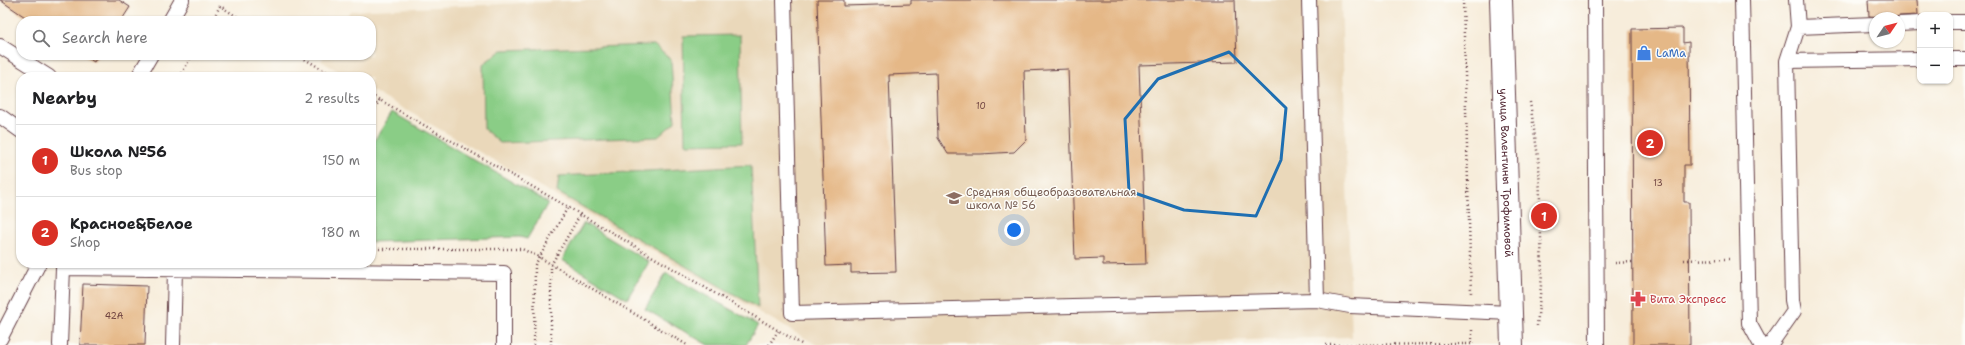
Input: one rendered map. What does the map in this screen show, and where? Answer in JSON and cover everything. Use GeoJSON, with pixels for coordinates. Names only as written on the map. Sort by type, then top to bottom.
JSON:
{"type":"FeatureCollection","features":[{"type":"Feature","properties":{"kind":"street","name":"улица Валентины Трофимовой"},"geometry":{"type":"LineString","coordinates":[[1501,0],[1512,345]]}},
{"type":"Feature","properties":{"kind":"lane"},"geometry":{"type":"LineString","coordinates":[[173,16],[182,0]]}},
{"type":"Feature","properties":{"kind":"lane"},"geometry":{"type":"LineString","coordinates":[[784,0],[792,313],[1317,300],[1350,306],[1511,313]]}},
{"type":"Feature","properties":{"kind":"lane"},"geometry":{"type":"LineString","coordinates":[[1309,0],[1317,300]]}},
{"type":"Feature","properties":{"kind":"lane"},"geometry":{"type":"LineString","coordinates":[[1595,0],[1597,345]]}},
{"type":"Feature","properties":{"kind":"lane"},"geometry":{"type":"LineString","coordinates":[[1742,0],[1749,322],[1761,345]]}},
{"type":"Feature","properties":{"kind":"lane"},"geometry":{"type":"LineString","coordinates":[[1770,345],[1794,311],[1792,300],[1787,61],[1798,27],[1796,0]]}},
{"type":"Feature","properties":{"kind":"lane"},"geometry":{"type":"LineString","coordinates":[[1953,22],[1965,22]]}},
{"type":"Feature","properties":{"kind":"lane"},"geometry":{"type":"LineString","coordinates":[[1905,24],[1917,23]]}},
{"type":"Feature","properties":{"kind":"lane"},"geometry":{"type":"LineString","coordinates":[[1798,27],[1869,24]]}},
{"type":"Feature","properties":{"kind":"lane"},"geometry":{"type":"LineString","coordinates":[[0,46],[16,56]]}},
{"type":"Feature","properties":{"kind":"lane"},"geometry":{"type":"LineString","coordinates":[[1953,59],[1965,59]]}},
{"type":"Feature","properties":{"kind":"lane"},"geometry":{"type":"LineString","coordinates":[[22,60],[41,72]]}},
{"type":"Feature","properties":{"kind":"lane"},"geometry":{"type":"LineString","coordinates":[[141,72],[148,60]]}},
{"type":"Feature","properties":{"kind":"lane"},"geometry":{"type":"LineString","coordinates":[[1787,61],[1917,60]]}},
{"type":"Feature","properties":{"kind":"lane"},"geometry":{"type":"LineString","coordinates":[[0,116],[16,127]]}},
{"type":"Feature","properties":{"kind":"lane"},"geometry":{"type":"LineString","coordinates":[[0,339],[36,268]]}},
{"type":"Feature","properties":{"kind":"lane"},"geometry":{"type":"LineString","coordinates":[[58,268],[60,345]]}},
{"type":"Feature","properties":{"kind":"lane"},"geometry":{"type":"LineString","coordinates":[[128,268],[175,270],[218,268]]}},
{"type":"Feature","properties":{"kind":"lane"},"geometry":{"type":"LineString","coordinates":[[284,268],[504,273],[504,345]]}},
{"type":"Feature","properties":{"kind":"lane"},"geometry":{"type":"LineString","coordinates":[[173,345],[175,270]]}},
{"type":"Feature","properties":{"kind":"path"},"geometry":{"type":"LineString","coordinates":[[1326,345],[1472,344],[1463,0]]}},
{"type":"Feature","properties":{"kind":"path"},"geometry":{"type":"LineString","coordinates":[[215,16],[220,6],[236,16]]}},
{"type":"Feature","properties":{"kind":"path"},"geometry":{"type":"LineString","coordinates":[[183,72],[189,60]]}},
{"type":"Feature","properties":{"kind":"path"},"geometry":{"type":"LineString","coordinates":[[306,60],[325,72]]}},
{"type":"Feature","properties":{"kind":"path"},"geometry":{"type":"LineString","coordinates":[[1528,94],[1539,172],[1542,275],[1536,329]]}},
{"type":"Feature","properties":{"kind":"path"},"geometry":{"type":"LineString","coordinates":[[376,97],[568,207],[803,345]]}},
{"type":"Feature","properties":{"kind":"path"},"geometry":{"type":"LineString","coordinates":[[376,106],[380,99]]}},
{"type":"Feature","properties":{"kind":"path"},"geometry":{"type":"LineString","coordinates":[[534,345],[535,265],[568,207]]}},
{"type":"Feature","properties":{"kind":"path"},"geometry":{"type":"LineString","coordinates":[[551,345],[551,265],[580,214]]}},
{"type":"Feature","properties":{"kind":"path"},"geometry":{"type":"LineString","coordinates":[[376,249],[522,249],[539,257],[687,345]]}},
{"type":"Feature","properties":{"kind":"path"},"geometry":{"type":"LineString","coordinates":[[1684,260],[1747,258]]}},
{"type":"Feature","properties":{"kind":"path"},"geometry":{"type":"LineString","coordinates":[[770,345],[778,331]]}},
{"type":"Feature","properties":{"kind":"highlighted area"},"geometry":{"type":"Polygon","coordinates":[[[1229,52],[1286,108],[1281,160],[1256,216],[1184,210],[1129,191],[1125,119],[1158,79],[1229,52]]]}},
{"type":"Feature","properties":{"kind":"shaded area","name":"Средняя общеобразовательная школа № 56"},"geometry":{"type":"Polygon","coordinates":[[[589,0],[1341,0],[1352,337],[1091,345],[817,345],[376,93],[376,72],[340,72],[321,61],[376,60],[376,16],[347,16],[350,11],[589,0]]]}},
{"type":"Feature","properties":{"kind":"green space"},"geometry":{"type":"Polygon","coordinates":[[[740,35],[742,143],[685,144],[683,36],[740,35]]]}},
{"type":"Feature","properties":{"kind":"green space"},"geometry":{"type":"Polygon","coordinates":[[[654,45],[671,60],[675,122],[658,137],[500,143],[484,129],[483,64],[502,50],[654,45]]]}},
{"type":"Feature","properties":{"kind":"green space"},"geometry":{"type":"Polygon","coordinates":[[[392,112],[548,203],[527,239],[520,237],[376,242],[376,138],[392,112]]]}},
{"type":"Feature","properties":{"kind":"green space"},"geometry":{"type":"Polygon","coordinates":[[[751,165],[758,308],[557,192],[559,176],[751,165]]]}},
{"type":"Feature","properties":{"kind":"green space"},"geometry":{"type":"Polygon","coordinates":[[[584,223],[649,262],[627,299],[562,260],[584,223]]]}},
{"type":"Feature","properties":{"kind":"green space"},"geometry":{"type":"Polygon","coordinates":[[[666,273],[758,325],[746,345],[708,345],[645,309],[666,273]]]}},
{"type":"Feature","properties":{"kind":"building"},"geometry":{"type":"Polygon","coordinates":[[[0,0],[119,0],[130,7],[124,16],[24,16],[0,0]]]}},
{"type":"Feature","properties":{"kind":"building","name":"Средняя общеобразовательная школа № 56"},"geometry":{"type":"Polygon","coordinates":[[[817,0],[844,0],[844,6],[911,4],[911,0],[1235,0],[1237,62],[1139,65],[1146,264],[1103,265],[1103,258],[1075,259],[1068,69],[1024,71],[1026,140],[1014,152],[981,154],[948,154],[938,138],[936,73],[889,75],[896,272],[851,273],[851,265],[826,266],[817,0]]]}},
{"type":"Feature","properties":{"kind":"building"},"geometry":{"type":"Polygon","coordinates":[[[1868,0],[1917,0],[1917,15],[1905,16],[1905,12],[1869,12],[1869,16],[1868,0]]]}},
{"type":"Feature","properties":{"kind":"building"},"geometry":{"type":"Polygon","coordinates":[[[1683,28],[1683,43],[1689,42],[1690,165],[1684,165],[1684,202],[1689,202],[1690,345],[1633,345],[1632,29],[1683,28]]]}},
{"type":"Feature","properties":{"kind":"building"},"geometry":{"type":"Polygon","coordinates":[[[83,284],[147,286],[145,345],[80,345],[83,284]]]}},
{"type":"Feature","properties":{"kind":"place","name":"LaMa"},"geometry":{"type":"Point","coordinates":[1644,53]}},
{"type":"Feature","properties":{"kind":"place","name":"Красное&Белое"},"geometry":{"type":"Point","coordinates":[1650,143]}},
{"type":"Feature","properties":{"kind":"place","name":"Средняя общеобразовательная школа № 56"},"geometry":{"type":"Point","coordinates":[954,198]}},
{"type":"Feature","properties":{"kind":"place","name":"Школа №56"},"geometry":{"type":"Point","coordinates":[1544,216]}},
{"type":"Feature","properties":{"kind":"place","name":"Вита Экспресс"},"geometry":{"type":"Point","coordinates":[1638,299]}}]}
